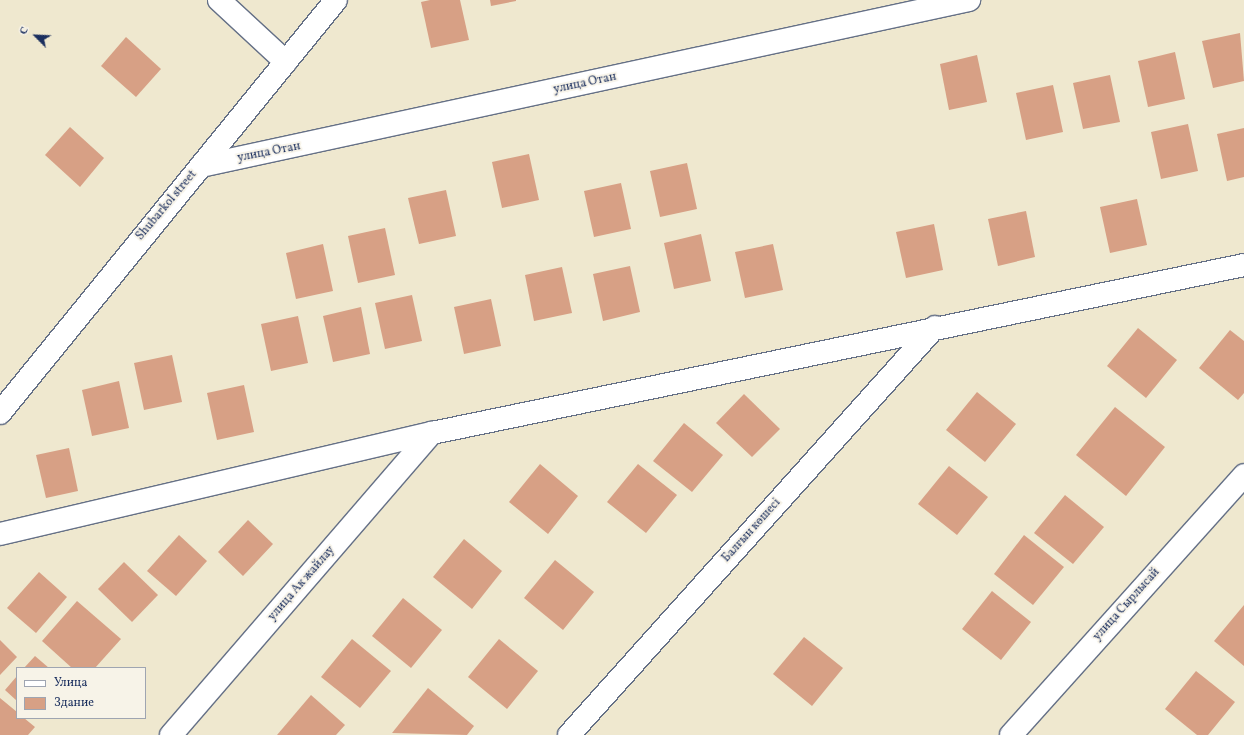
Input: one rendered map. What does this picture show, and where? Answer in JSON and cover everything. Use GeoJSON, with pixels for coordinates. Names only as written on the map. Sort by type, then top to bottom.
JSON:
{"type":"FeatureCollection","features":[{"type":"Feature","properties":{"kind":"street"},"geometry":{"type":"LineString","coordinates":[[219,0],[286,62]]}},
{"type":"Feature","properties":{"kind":"street","name":"Shubarkol street"},"geometry":{"type":"LineString","coordinates":[[0,413],[336,0]]}},
{"type":"Feature","properties":{"kind":"street","name":"улица Отан"},"geometry":{"type":"LineString","coordinates":[[201,166],[969,0]]}},
{"type":"Feature","properties":{"kind":"street"},"geometry":{"type":"LineString","coordinates":[[0,534],[432,433],[935,326],[1244,265]]}},
{"type":"Feature","properties":{"kind":"street","name":"Балғын көшесі"},"geometry":{"type":"LineString","coordinates":[[568,735],[935,326]]}},
{"type":"Feature","properties":{"kind":"street","name":"улица Ак жайлау"},"geometry":{"type":"LineString","coordinates":[[171,735],[432,433]]}},
{"type":"Feature","properties":{"kind":"street","name":"улица Сырлысай"},"geometry":{"type":"LineString","coordinates":[[1011,735],[1244,475]]}},
{"type":"Feature","properties":{"kind":"building"},"geometry":{"type":"Polygon","coordinates":[[[430,0],[460,0],[469,40],[431,48],[421,2],[430,0]]]}},
{"type":"Feature","properties":{"kind":"building"},"geometry":{"type":"Polygon","coordinates":[[[490,0],[516,0],[516,1],[491,6],[490,0]]]}},
{"type":"Feature","properties":{"kind":"building"},"geometry":{"type":"Polygon","coordinates":[[[1240,33],[1244,81],[1213,88],[1202,41],[1240,33]]]}},
{"type":"Feature","properties":{"kind":"building"},"geometry":{"type":"Polygon","coordinates":[[[126,37],[161,69],[136,97],[101,66],[126,37]]]}},
{"type":"Feature","properties":{"kind":"building"},"geometry":{"type":"Polygon","coordinates":[[[1175,52],[1185,99],[1148,107],[1138,61],[1175,52]]]}},
{"type":"Feature","properties":{"kind":"building"},"geometry":{"type":"Polygon","coordinates":[[[977,55],[987,102],[949,110],[940,64],[977,55]]]}},
{"type":"Feature","properties":{"kind":"building"},"geometry":{"type":"Polygon","coordinates":[[[1110,75],[1120,122],[1083,129],[1073,83],[1110,75]]]}},
{"type":"Feature","properties":{"kind":"building"},"geometry":{"type":"Polygon","coordinates":[[[1053,85],[1063,132],[1026,140],[1016,93],[1053,85]]]}},
{"type":"Feature","properties":{"kind":"building"},"geometry":{"type":"Polygon","coordinates":[[[1188,124],[1198,171],[1161,179],[1151,132],[1188,124]]]}},
{"type":"Feature","properties":{"kind":"building"},"geometry":{"type":"Polygon","coordinates":[[[70,127],[104,158],[80,187],[45,155],[70,127]]]}},
{"type":"Feature","properties":{"kind":"building"},"geometry":{"type":"Polygon","coordinates":[[[1244,128],[1244,177],[1227,181],[1217,134],[1244,128]]]}},
{"type":"Feature","properties":{"kind":"building"},"geometry":{"type":"Polygon","coordinates":[[[529,154],[539,200],[502,208],[492,162],[529,154]]]}},
{"type":"Feature","properties":{"kind":"building"},"geometry":{"type":"Polygon","coordinates":[[[687,163],[697,209],[660,217],[650,171],[687,163]]]}},
{"type":"Feature","properties":{"kind":"building"},"geometry":{"type":"Polygon","coordinates":[[[621,183],[631,229],[594,237],[584,191],[621,183]]]}},
{"type":"Feature","properties":{"kind":"building"},"geometry":{"type":"Polygon","coordinates":[[[446,190],[456,236],[419,244],[408,198],[446,190]]]}},
{"type":"Feature","properties":{"kind":"building"},"geometry":{"type":"Polygon","coordinates":[[[1137,199],[1147,245],[1110,253],[1100,207],[1137,199]]]}},
{"type":"Feature","properties":{"kind":"building"},"geometry":{"type":"Polygon","coordinates":[[[1026,211],[1035,257],[998,266],[988,219],[1026,211]]]}},
{"type":"Feature","properties":{"kind":"building"},"geometry":{"type":"Polygon","coordinates":[[[934,224],[943,270],[906,278],[896,232],[934,224]]]}},
{"type":"Feature","properties":{"kind":"building"},"geometry":{"type":"Polygon","coordinates":[[[385,228],[395,275],[358,283],[348,236],[385,228]]]}},
{"type":"Feature","properties":{"kind":"building"},"geometry":{"type":"Polygon","coordinates":[[[701,234],[711,281],[674,289],[664,243],[701,234]]]}},
{"type":"Feature","properties":{"kind":"building"},"geometry":{"type":"Polygon","coordinates":[[[323,244],[333,291],[296,299],[286,253],[323,244]]]}},
{"type":"Feature","properties":{"kind":"building"},"geometry":{"type":"Polygon","coordinates":[[[773,244],[783,290],[745,298],[735,252],[773,244]]]}},
{"type":"Feature","properties":{"kind":"building"},"geometry":{"type":"Polygon","coordinates":[[[630,266],[640,312],[603,321],[593,274],[630,266]]]}},
{"type":"Feature","properties":{"kind":"building"},"geometry":{"type":"Polygon","coordinates":[[[562,267],[572,313],[534,321],[525,275],[562,267]]]}},
{"type":"Feature","properties":{"kind":"building"},"geometry":{"type":"Polygon","coordinates":[[[412,295],[422,341],[385,349],[375,303],[412,295]]]}},
{"type":"Feature","properties":{"kind":"building"},"geometry":{"type":"Polygon","coordinates":[[[491,299],[501,346],[464,354],[454,307],[491,299]]]}},
{"type":"Feature","properties":{"kind":"building"},"geometry":{"type":"Polygon","coordinates":[[[361,307],[370,354],[333,362],[323,316],[361,307]]]}},
{"type":"Feature","properties":{"kind":"building"},"geometry":{"type":"Polygon","coordinates":[[[298,316],[308,363],[271,371],[261,324],[298,316]]]}},
{"type":"Feature","properties":{"kind":"building"},"geometry":{"type":"Polygon","coordinates":[[[1138,328],[1177,360],[1146,398],[1107,366],[1138,328]]]}},
{"type":"Feature","properties":{"kind":"building"},"geometry":{"type":"Polygon","coordinates":[[[1230,330],[1244,341],[1244,393],[1238,400],[1199,368],[1230,330]]]}},
{"type":"Feature","properties":{"kind":"building"},"geometry":{"type":"Polygon","coordinates":[[[172,355],[182,402],[144,410],[134,363],[172,355]]]}},
{"type":"Feature","properties":{"kind":"building"},"geometry":{"type":"Polygon","coordinates":[[[119,381],[129,428],[92,436],[82,390],[119,381]]]}},
{"type":"Feature","properties":{"kind":"building"},"geometry":{"type":"Polygon","coordinates":[[[244,385],[254,432],[217,440],[207,393],[244,385]]]}},
{"type":"Feature","properties":{"kind":"building"},"geometry":{"type":"Polygon","coordinates":[[[977,392],[1016,424],[985,462],[946,430],[977,392]]]}},
{"type":"Feature","properties":{"kind":"building"},"geometry":{"type":"Polygon","coordinates":[[[744,394],[780,429],[752,457],[716,423],[744,394]]]}},
{"type":"Feature","properties":{"kind":"building"},"geometry":{"type":"Polygon","coordinates":[[[1115,407],[1165,447],[1126,496],[1076,455],[1115,407]]]}},
{"type":"Feature","properties":{"kind":"building"},"geometry":{"type":"Polygon","coordinates":[[[684,423],[723,455],[692,492],[653,461],[684,423]]]}},
{"type":"Feature","properties":{"kind":"building"},"geometry":{"type":"Polygon","coordinates":[[[69,448],[78,491],[46,498],[36,455],[69,448]]]}},
{"type":"Feature","properties":{"kind":"building"},"geometry":{"type":"Polygon","coordinates":[[[540,464],[578,496],[548,534],[509,502],[540,464]]]}},
{"type":"Feature","properties":{"kind":"building"},"geometry":{"type":"Polygon","coordinates":[[[638,464],[677,495],[646,533],[607,502],[638,464]]]}},
{"type":"Feature","properties":{"kind":"building"},"geometry":{"type":"Polygon","coordinates":[[[949,466],[988,497],[957,535],[918,504],[949,466]]]}},
{"type":"Feature","properties":{"kind":"building"},"geometry":{"type":"Polygon","coordinates":[[[1065,495],[1104,527],[1073,564],[1034,533],[1065,495]]]}},
{"type":"Feature","properties":{"kind":"building"},"geometry":{"type":"Polygon","coordinates":[[[248,520],[273,544],[243,576],[218,552],[248,520]]]}},
{"type":"Feature","properties":{"kind":"building"},"geometry":{"type":"Polygon","coordinates":[[[179,535],[207,561],[176,596],[147,571],[179,535]]]}},
{"type":"Feature","properties":{"kind":"building"},"geometry":{"type":"Polygon","coordinates":[[[1024,535],[1064,567],[1033,605],[994,574],[1024,535]]]}},
{"type":"Feature","properties":{"kind":"building"},"geometry":{"type":"Polygon","coordinates":[[[464,539],[502,571],[472,609],[433,577],[464,539]]]}},
{"type":"Feature","properties":{"kind":"building"},"geometry":{"type":"Polygon","coordinates":[[[555,560],[594,592],[563,630],[524,598],[555,560]]]}},
{"type":"Feature","properties":{"kind":"building"},"geometry":{"type":"Polygon","coordinates":[[[124,562],[158,595],[132,622],[98,589],[124,562]]]}},
{"type":"Feature","properties":{"kind":"building"},"geometry":{"type":"Polygon","coordinates":[[[39,572],[67,597],[36,633],[7,608],[39,572]]]}},
{"type":"Feature","properties":{"kind":"building"},"geometry":{"type":"Polygon","coordinates":[[[992,591],[1031,622],[1001,660],[962,629],[992,591]]]}},
{"type":"Feature","properties":{"kind":"building"},"geometry":{"type":"Polygon","coordinates":[[[403,598],[442,630],[411,668],[372,636],[403,598]]]}},
{"type":"Feature","properties":{"kind":"building"},"geometry":{"type":"Polygon","coordinates":[[[77,601],[121,639],[96,667],[71,667],[42,641],[77,601]]]}},
{"type":"Feature","properties":{"kind":"building"},"geometry":{"type":"Polygon","coordinates":[[[1244,605],[1244,666],[1214,641],[1244,605]]]}},
{"type":"Feature","properties":{"kind":"building"},"geometry":{"type":"Polygon","coordinates":[[[804,637],[843,668],[812,706],[773,674],[804,637]]]}},
{"type":"Feature","properties":{"kind":"building"},"geometry":{"type":"Polygon","coordinates":[[[352,639],[391,671],[360,708],[321,677],[352,639]]]}},
{"type":"Feature","properties":{"kind":"building"},"geometry":{"type":"Polygon","coordinates":[[[499,639],[538,671],[507,709],[468,677],[499,639]]]}},
{"type":"Feature","properties":{"kind":"building"},"geometry":{"type":"Polygon","coordinates":[[[0,640],[17,657],[0,675],[0,640]]]}},
{"type":"Feature","properties":{"kind":"building"},"geometry":{"type":"Polygon","coordinates":[[[35,656],[48,667],[25,667],[35,656]]]}},
{"type":"Feature","properties":{"kind":"building"},"geometry":{"type":"Polygon","coordinates":[[[1196,671],[1235,702],[1208,735],[1197,735],[1165,709],[1196,671]]]}},
{"type":"Feature","properties":{"kind":"building"},"geometry":{"type":"Polygon","coordinates":[[[16,677],[16,700],[5,690],[16,677]]]}},
{"type":"Feature","properties":{"kind":"building"},"geometry":{"type":"Polygon","coordinates":[[[428,688],[474,726],[467,735],[392,733],[428,688]]]}},
{"type":"Feature","properties":{"kind":"building"},"geometry":{"type":"Polygon","coordinates":[[[311,695],[345,725],[336,735],[277,735],[311,695]]]}},
{"type":"Feature","properties":{"kind":"building"},"geometry":{"type":"Polygon","coordinates":[[[0,698],[16,711],[16,719],[25,719],[35,727],[28,735],[0,735],[0,698]]]}}]}
